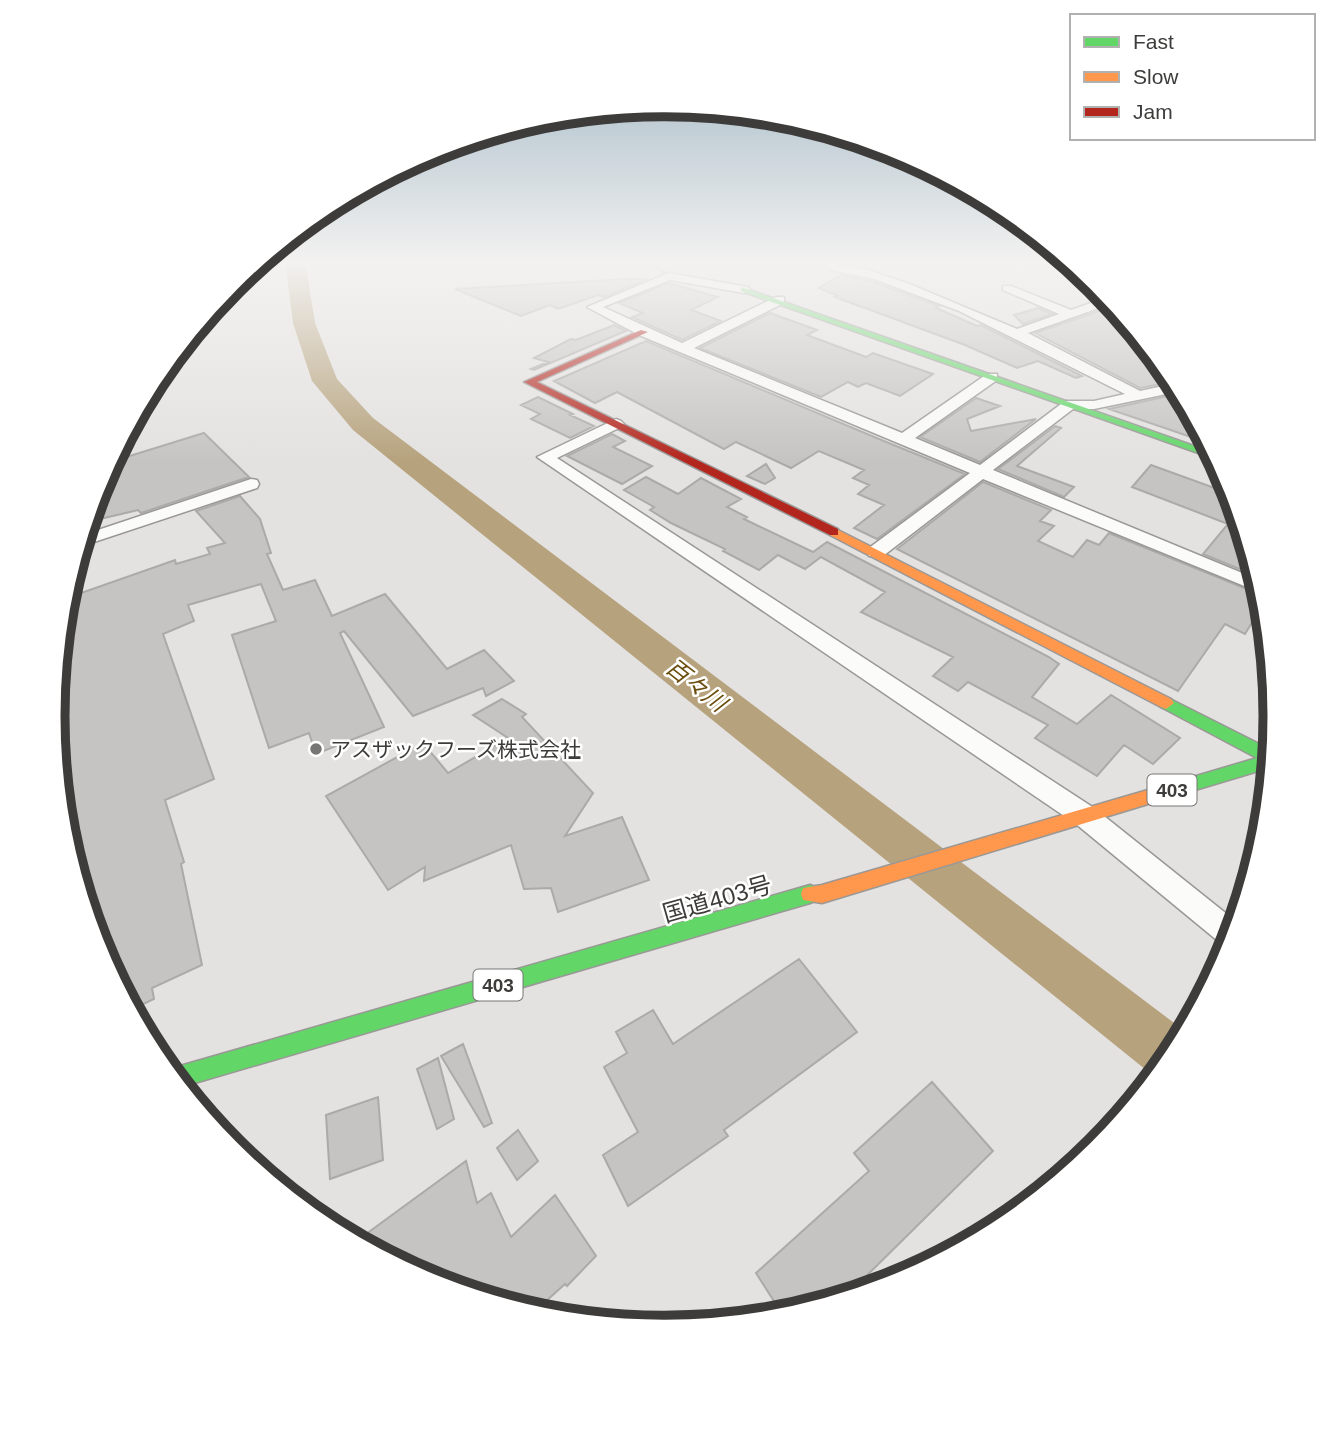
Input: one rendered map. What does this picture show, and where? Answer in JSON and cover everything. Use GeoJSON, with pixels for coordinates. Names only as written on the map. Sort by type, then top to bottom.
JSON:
{"type":"FeatureCollection","features":[{"type":"Feature","properties":{"kind":"main road"},"geometry":{"type":"LineString","coordinates":[[857,328],[1203,452]]}},
{"type":"Feature","properties":{"kind":"main road"},"geometry":{"type":"LineString","coordinates":[[644,332],[529,382],[876,552],[1263,754]]}},
{"type":"Feature","properties":{"kind":"main road","name":"国道403号"},"geometry":{"type":"LineString","coordinates":[[184,1075],[808,894],[822,894],[1262,762]]}},
{"type":"Feature","properties":{"kind":"street"},"geometry":{"type":"LineString","coordinates":[[636,328],[1249,583]]}},
{"type":"Feature","properties":{"kind":"street"},"geometry":{"type":"LineString","coordinates":[[683,348],[724,328]]}},
{"type":"Feature","properties":{"kind":"street"},"geometry":{"type":"LineString","coordinates":[[1006,328],[1137,395]]}},
{"type":"Feature","properties":{"kind":"street"},"geometry":{"type":"LineString","coordinates":[[1017,333],[1031,328]]}},
{"type":"Feature","properties":{"kind":"street"},"geometry":{"type":"LineString","coordinates":[[902,440],[992,377]]}},
{"type":"Feature","properties":{"kind":"street"},"geometry":{"type":"LineString","coordinates":[[876,552],[1014,444],[1070,404],[1094,405],[1167,389]]}},
{"type":"Feature","properties":{"kind":"street"},"geometry":{"type":"LineString","coordinates":[[617,424],[544,457],[1078,818],[1225,930]]}},
{"type":"Feature","properties":{"kind":"street"},"geometry":{"type":"LineString","coordinates":[[92,538],[251,484]]}},
{"type":"Feature","properties":{"kind":"building"},"geometry":{"type":"Polygon","coordinates":[[[607,328],[626,331],[531,369],[548,362],[534,358],[571,339],[576,340],[607,328]]]}},
{"type":"Feature","properties":{"kind":"building"},"geometry":{"type":"Polygon","coordinates":[[[656,328],[707,328],[682,340],[656,328]]]}},
{"type":"Feature","properties":{"kind":"building"},"geometry":{"type":"Polygon","coordinates":[[[740,328],[811,328],[817,330],[807,335],[866,357],[873,353],[933,374],[900,396],[866,383],[858,387],[848,382],[821,397],[700,348],[740,328]]]}},
{"type":"Feature","properties":{"kind":"building"},"geometry":{"type":"Polygon","coordinates":[[[919,328],[987,328],[1082,376],[1076,378],[1038,361],[1017,368],[919,328]]]}},
{"type":"Feature","properties":{"kind":"building"},"geometry":{"type":"Polygon","coordinates":[[[1050,328],[1121,328],[1163,383],[1140,388],[1035,333],[1050,328]]]}},
{"type":"Feature","properties":{"kind":"building"},"geometry":{"type":"Polygon","coordinates":[[[646,341],[965,474],[877,539],[854,528],[884,505],[858,494],[869,485],[853,478],[864,470],[819,451],[791,468],[736,442],[724,449],[617,392],[595,403],[554,381],[646,341]]]}},
{"type":"Feature","properties":{"kind":"building"},"geometry":{"type":"Polygon","coordinates":[[[1171,395],[1195,438],[1109,409],[1171,395]]]}},
{"type":"Feature","properties":{"kind":"building"},"geometry":{"type":"Polygon","coordinates":[[[538,397],[594,426],[570,438],[531,419],[540,414],[521,405],[538,397]]]}},
{"type":"Feature","properties":{"kind":"building"},"geometry":{"type":"Polygon","coordinates":[[[976,398],[1000,406],[967,419],[971,431],[1036,419],[980,462],[920,437],[976,398]]]}},
{"type":"Feature","properties":{"kind":"building"},"geometry":{"type":"Polygon","coordinates":[[[1055,426],[1061,428],[1017,466],[1074,487],[1064,497],[998,469],[1055,426]]]}},
{"type":"Feature","properties":{"kind":"building"},"geometry":{"type":"Polygon","coordinates":[[[204,433],[249,477],[141,513],[138,510],[99,519],[124,458],[204,433]]]}},
{"type":"Feature","properties":{"kind":"building"},"geometry":{"type":"Polygon","coordinates":[[[612,434],[625,441],[613,447],[652,466],[622,484],[567,456],[612,434]]]}},
{"type":"Feature","properties":{"kind":"building"},"geometry":{"type":"Polygon","coordinates":[[[766,464],[775,478],[765,484],[747,476],[766,464]]]}},
{"type":"Feature","properties":{"kind":"building"},"geometry":{"type":"Polygon","coordinates":[[[1151,465],[1220,490],[1247,572],[1203,554],[1228,524],[1132,487],[1151,465]]]}},
{"type":"Feature","properties":{"kind":"building"},"geometry":{"type":"Polygon","coordinates":[[[646,477],[678,494],[701,478],[741,499],[727,507],[747,517],[744,519],[813,552],[827,542],[1049,657],[1059,664],[1032,697],[1077,724],[1111,695],[1180,738],[1153,764],[1124,745],[1097,776],[1035,738],[1048,725],[968,682],[958,691],[933,676],[953,657],[861,612],[885,592],[821,557],[805,569],[778,555],[759,570],[723,551],[725,549],[671,523],[650,510],[654,507],[624,490],[646,477]]]}},
{"type":"Feature","properties":{"kind":"building"},"geometry":{"type":"Polygon","coordinates":[[[983,482],[1051,510],[1040,521],[1054,526],[1038,541],[1073,557],[1087,540],[1099,545],[1109,533],[1251,591],[1256,616],[1245,634],[1225,624],[1178,691],[897,549],[983,482]]]}},
{"type":"Feature","properties":{"kind":"building"},"geometry":{"type":"Polygon","coordinates":[[[240,496],[260,519],[271,553],[267,554],[283,590],[315,580],[332,616],[385,594],[447,669],[484,650],[514,681],[486,696],[483,688],[413,716],[344,631],[340,633],[384,727],[316,754],[309,733],[269,748],[232,635],[276,621],[261,584],[188,605],[194,621],[163,634],[214,779],[165,800],[184,862],[181,864],[202,965],[152,988],[154,999],[140,1006],[110,946],[85,872],[76,834],[66,756],[66,677],[70,638],[77,594],[175,560],[176,564],[210,554],[207,548],[225,543],[196,511],[240,496]]]}},
{"type":"Feature","properties":{"kind":"building"},"geometry":{"type":"Polygon","coordinates":[[[502,699],[526,714],[522,717],[593,793],[565,836],[622,817],[649,880],[558,912],[551,888],[524,889],[511,845],[424,881],[425,867],[388,890],[326,796],[423,743],[448,773],[508,738],[473,715],[502,699]]]}},
{"type":"Feature","properties":{"kind":"building"},"geometry":{"type":"Polygon","coordinates":[[[799,959],[857,1032],[724,1130],[728,1136],[628,1206],[603,1155],[638,1132],[604,1067],[627,1053],[616,1032],[653,1010],[673,1044],[799,959]]]}},
{"type":"Feature","properties":{"kind":"building"},"geometry":{"type":"Polygon","coordinates":[[[463,1044],[492,1123],[484,1127],[441,1056],[463,1044]]]}},
{"type":"Feature","properties":{"kind":"building"},"geometry":{"type":"Polygon","coordinates":[[[438,1058],[454,1119],[437,1129],[417,1069],[438,1058]]]}},
{"type":"Feature","properties":{"kind":"building"},"geometry":{"type":"Polygon","coordinates":[[[932,1082],[993,1151],[859,1283],[777,1306],[756,1273],[869,1171],[854,1153],[932,1082]]]}},
{"type":"Feature","properties":{"kind":"building"},"geometry":{"type":"Polygon","coordinates":[[[378,1097],[383,1160],[330,1179],[326,1115],[378,1097]]]}},
{"type":"Feature","properties":{"kind":"building"},"geometry":{"type":"Polygon","coordinates":[[[518,1130],[538,1161],[517,1180],[497,1148],[518,1130]]]}},
{"type":"Feature","properties":{"kind":"building"},"geometry":{"type":"Polygon","coordinates":[[[466,1161],[477,1203],[491,1193],[511,1237],[555,1195],[596,1256],[567,1286],[565,1284],[543,1304],[509,1296],[435,1271],[364,1235],[466,1161]]]}},
{"type":"Feature","properties":{"kind":"waterway","name":"百々川"},"geometry":{"type":"LineString","coordinates":[[306,328],[325,381],[363,424],[1163,1049]]}},
{"type":"Feature","properties":{"kind":"traffic: fast"},"geometry":{"type":"LineString","coordinates":[[853,328],[1203,452]]}},
{"type":"Feature","properties":{"kind":"traffic: fast"},"geometry":{"type":"LineString","coordinates":[[1166,703],[1263,753]]}},
{"type":"Feature","properties":{"kind":"traffic: fast"},"geometry":{"type":"LineString","coordinates":[[1165,792],[1262,763]]}},
{"type":"Feature","properties":{"kind":"traffic: fast"},"geometry":{"type":"LineString","coordinates":[[184,1075],[810,894]]}},
{"type":"Feature","properties":{"kind":"traffic: slow"},"geometry":{"type":"LineString","coordinates":[[834,532],[1166,703]]}},
{"type":"Feature","properties":{"kind":"traffic: slow"},"geometry":{"type":"LineString","coordinates":[[810,894],[822,894],[1165,792]]}},
{"type":"Feature","properties":{"kind":"traffic: jam"},"geometry":{"type":"LineString","coordinates":[[644,332],[529,382],[834,532]]}},
{"type":"Feature","properties":{"kind":"place","name":"アスザックフーズ株式会社"},"geometry":{"type":"Point","coordinates":[316,749]}}]}
